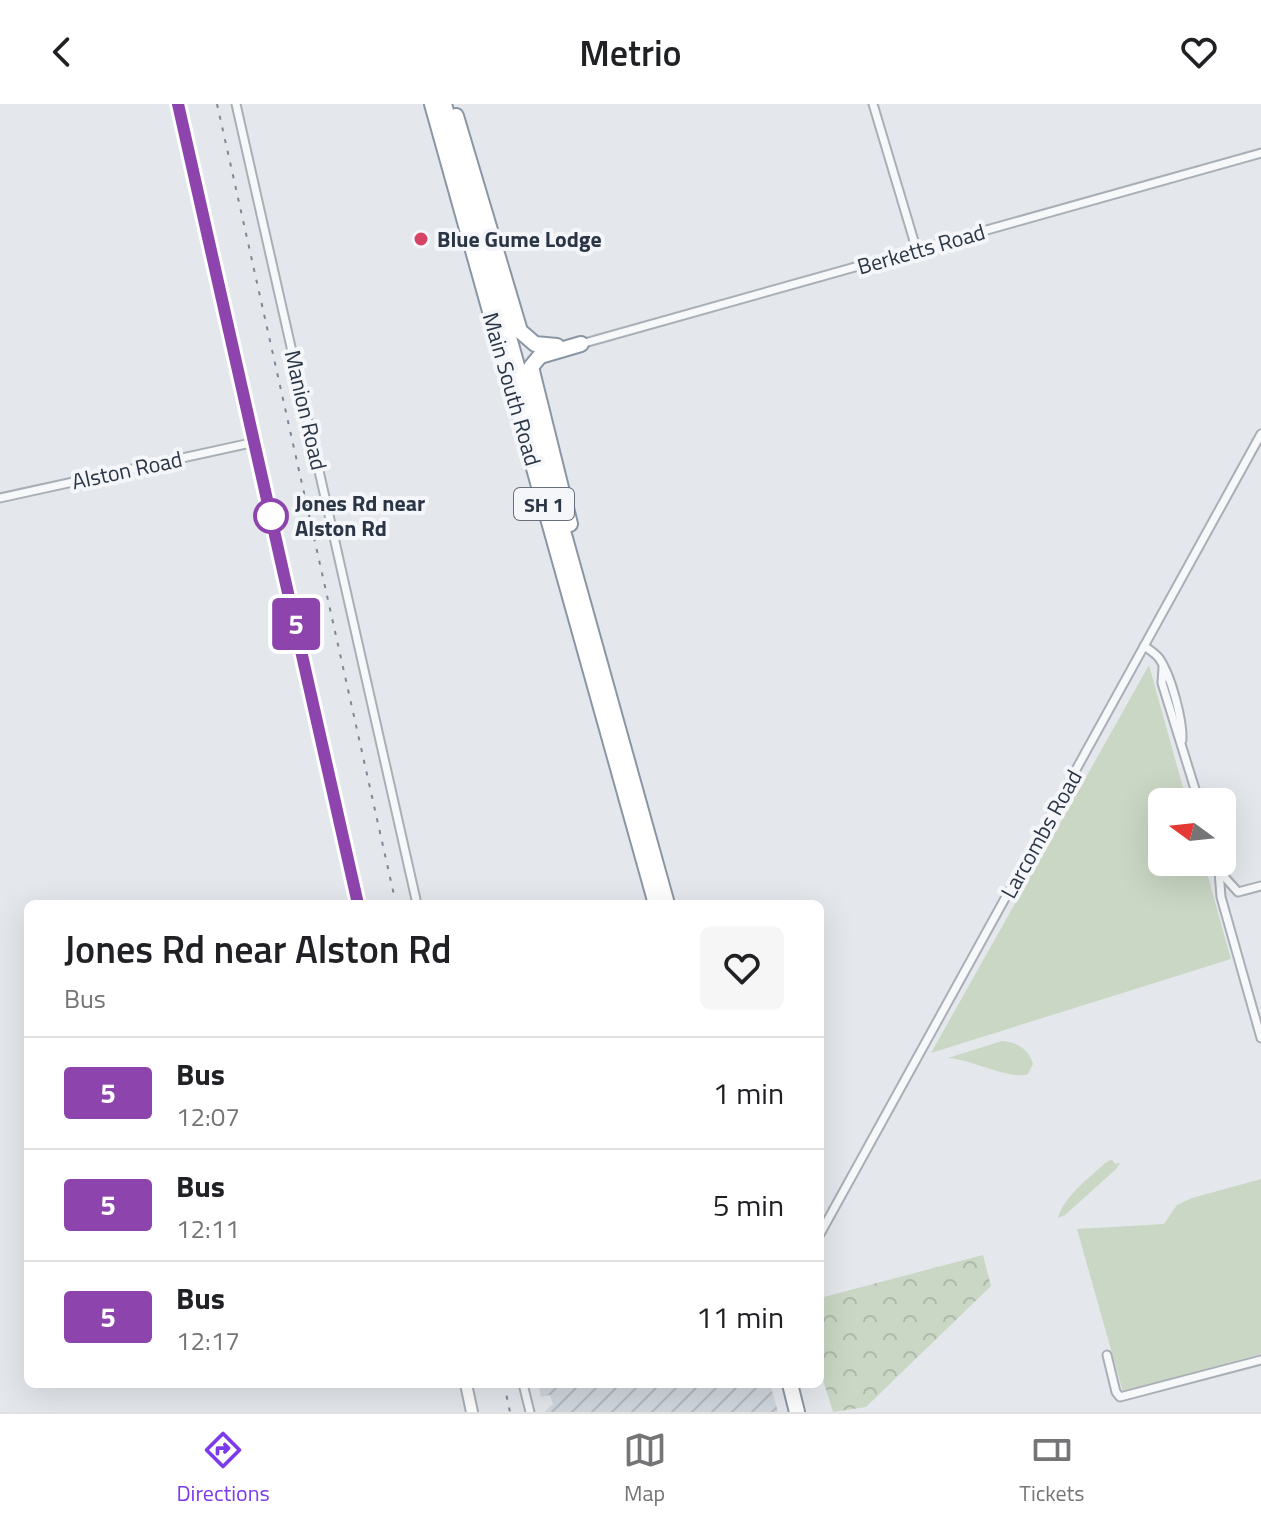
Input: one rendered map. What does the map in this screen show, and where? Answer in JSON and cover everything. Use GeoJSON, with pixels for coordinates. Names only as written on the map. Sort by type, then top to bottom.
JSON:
{"type":"FeatureCollection","features":[{"type":"Feature","properties":{"kind":"highway","name":"Main South Road"},"geometry":{"type":"LineString","coordinates":[[432,104],[655,900]]}},
{"type":"Feature","properties":{"kind":"highway","name":"Main South Road"},"geometry":{"type":"LineString","coordinates":[[444,104],[666,900]]}},
{"type":"Feature","properties":{"kind":"highway"},"geometry":{"type":"LineString","coordinates":[[452,104],[520,331],[529,341],[540,346],[581,344]]}},
{"type":"Feature","properties":{"kind":"highway"},"geometry":{"type":"LineString","coordinates":[[581,344],[540,356],[532,363],[531,373],[562,489],[593,638]]}},
{"type":"Feature","properties":{"kind":"highway"},"geometry":{"type":"LineString","coordinates":[[791,1388],[797,1412]]}},
{"type":"Feature","properties":{"kind":"highway"},"geometry":{"type":"LineString","coordinates":[[800,1388],[807,1412]]}},
{"type":"Feature","properties":{"kind":"main road"},"geometry":{"type":"LineString","coordinates":[[178,104],[357,900]]}},
{"type":"Feature","properties":{"kind":"main road"},"geometry":{"type":"LineString","coordinates":[[467,1388],[472,1412]]}},
{"type":"Feature","properties":{"kind":"street","name":"Manion Road"},"geometry":{"type":"LineString","coordinates":[[236,104],[416,900]]}},
{"type":"Feature","properties":{"kind":"street"},"geometry":{"type":"LineString","coordinates":[[873,104],[917,251]]}},
{"type":"Feature","properties":{"kind":"street","name":"Berketts Road"},"geometry":{"type":"LineString","coordinates":[[581,344],[1261,153]]}},
{"type":"Feature","properties":{"kind":"street","name":"Larcombs Road"},"geometry":{"type":"LineString","coordinates":[[824,1227],[1261,434]]}},
{"type":"Feature","properties":{"kind":"street","name":"Alston Road"},"geometry":{"type":"LineString","coordinates":[[0,498],[255,442]]}},
{"type":"Feature","properties":{"kind":"street"},"geometry":{"type":"LineString","coordinates":[[1144,646],[1156,654],[1163,667],[1162,683],[1195,788]]}},
{"type":"Feature","properties":{"kind":"street"},"geometry":{"type":"LineString","coordinates":[[1218,876],[1221,897],[1261,1038]]}},
{"type":"Feature","properties":{"kind":"street"},"geometry":{"type":"LineString","coordinates":[[1225,876],[1238,892]]}},
{"type":"Feature","properties":{"kind":"street"},"geometry":{"type":"LineString","coordinates":[[1221,897],[1261,886]]}},
{"type":"Feature","properties":{"kind":"street"},"geometry":{"type":"LineString","coordinates":[[1107,1355],[1120,1397],[1261,1360]]}},
{"type":"Feature","properties":{"kind":"street"},"geometry":{"type":"LineString","coordinates":[[524,1388],[530,1412]]}},
{"type":"Feature","properties":{"kind":"shaded area"},"geometry":{"type":"Polygon","coordinates":[[[539,1388],[771,1388],[778,1412],[544,1412],[553,1404],[550,1395],[541,1397],[539,1388]]]}},
{"type":"Feature","properties":{"kind":"green space"},"geometry":{"type":"Polygon","coordinates":[[[1149,665],[1183,788],[1148,788],[1148,876],[1208,876],[1231,959],[931,1053],[1149,665]]]}},
{"type":"Feature","properties":{"kind":"green space"},"geometry":{"type":"Polygon","coordinates":[[[1002,1041],[1013,1043],[1029,1054],[1033,1064],[1028,1074],[1012,1075],[948,1058],[1002,1041]]]}},
{"type":"Feature","properties":{"kind":"green space"},"geometry":{"type":"Polygon","coordinates":[[[1112,1160],[1115,1164],[1120,1163],[1116,1169],[1058,1218],[1072,1194],[1112,1160]]]}},
{"type":"Feature","properties":{"kind":"green space"},"geometry":{"type":"Polygon","coordinates":[[[1261,1179],[1261,1354],[1123,1392],[1077,1229],[1164,1224],[1177,1205],[1192,1198],[1261,1179]]]}},
{"type":"Feature","properties":{"kind":"green space"},"geometry":{"type":"Polygon","coordinates":[[[983,1255],[991,1286],[866,1407],[833,1412],[824,1383],[824,1297],[983,1255]]]}},
{"type":"Feature","properties":{"kind":"railway"},"geometry":{"type":"LineString","coordinates":[[217,104],[395,900]]}},
{"type":"Feature","properties":{"kind":"railway"},"geometry":{"type":"LineString","coordinates":[[505,1388],[510,1412]]}},
{"type":"Feature","properties":{"kind":"bus line","name":"5"},"geometry":{"type":"LineString","coordinates":[[178,104],[357,900]]}},
{"type":"Feature","properties":{"kind":"place","name":"Blue Gume Lodge"},"geometry":{"type":"Point","coordinates":[421,239]}},
{"type":"Feature","properties":{"kind":"place","name":"Jones Rd near Alston Rd"},"geometry":{"type":"Point","coordinates":[271,516]}}]}
